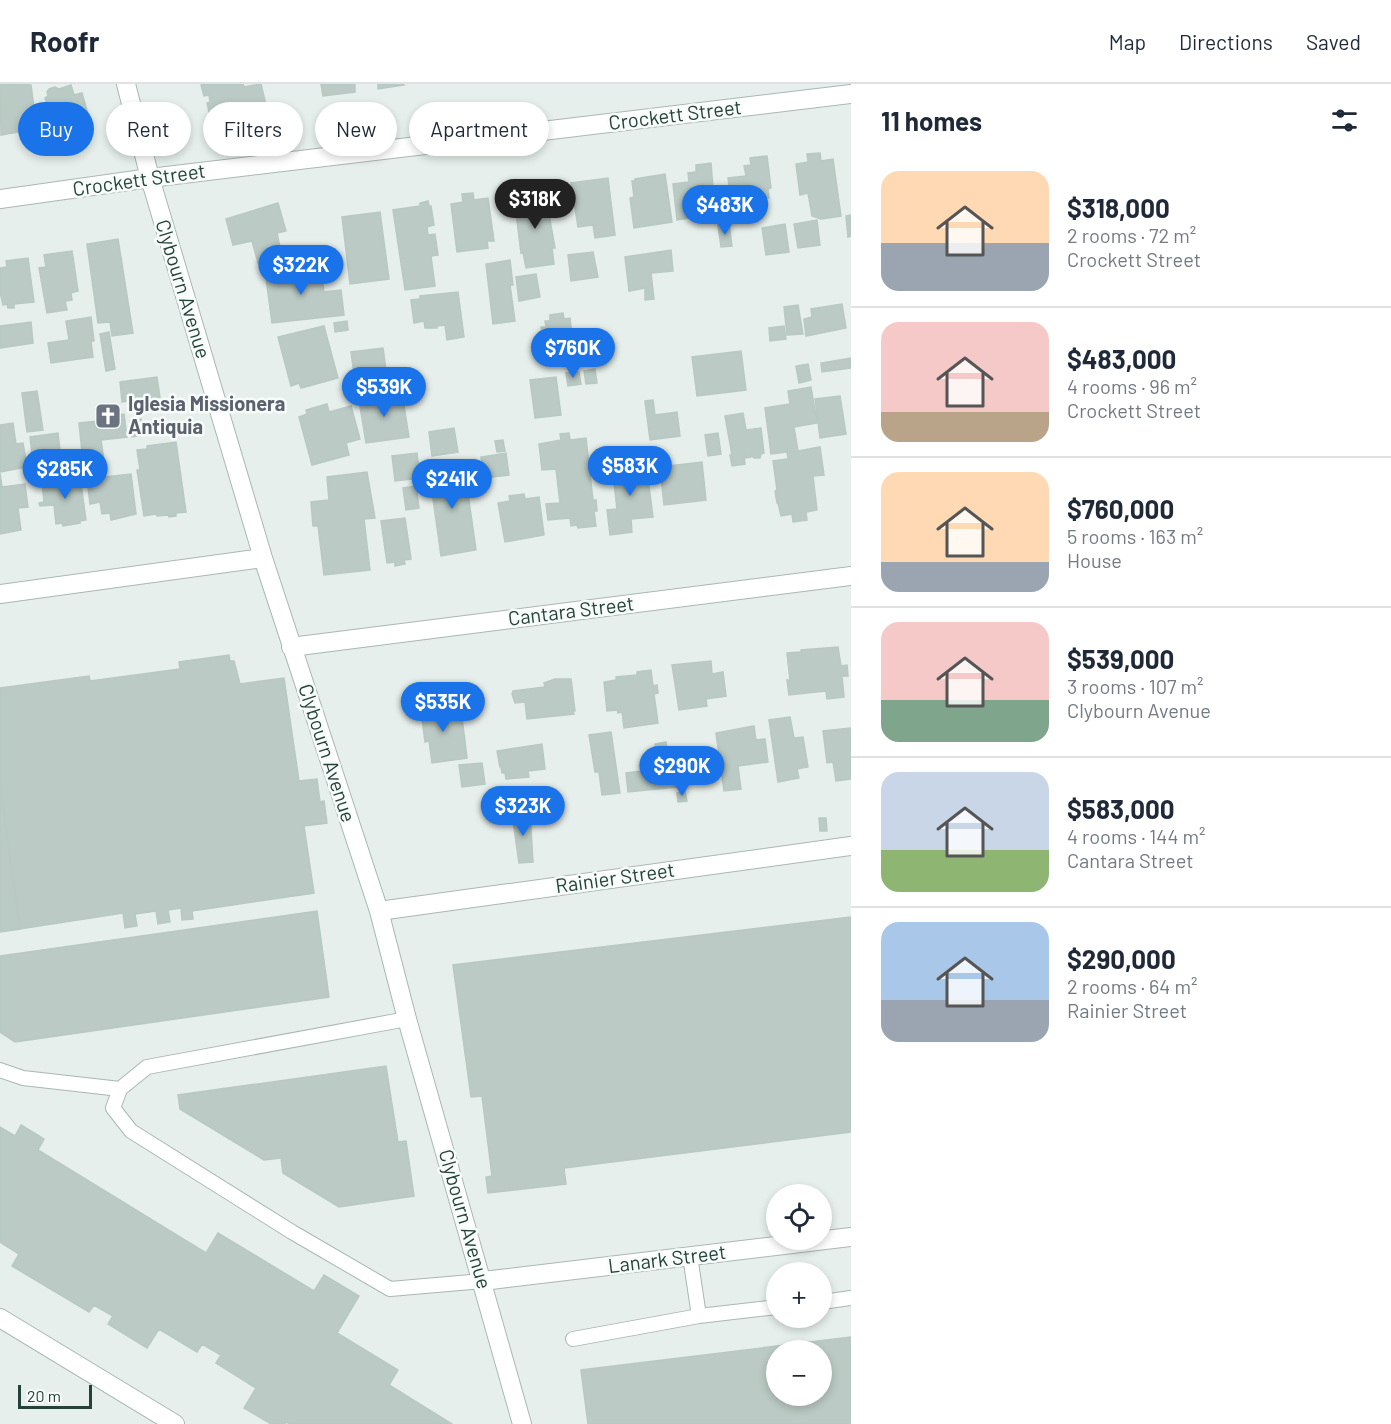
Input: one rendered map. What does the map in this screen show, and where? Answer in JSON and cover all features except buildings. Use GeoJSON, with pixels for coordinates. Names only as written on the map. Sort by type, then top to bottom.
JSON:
{"type":"FeatureCollection","features":[{"type":"Feature","properties":{"kind":"street","name":"Clybourn Avenue"},"geometry":{"type":"LineString","coordinates":[[126,84],[150,178],[262,558],[379,910],[407,1019],[522,1424]]}},
{"type":"Feature","properties":{"kind":"street","name":"Crockett Street"},"geometry":{"type":"LineString","coordinates":[[0,199],[150,178],[851,94]]}},
{"type":"Feature","properties":{"kind":"street"},"geometry":{"type":"LineString","coordinates":[[0,594],[262,558]]}},
{"type":"Feature","properties":{"kind":"street","name":"Cantara Street"},"geometry":{"type":"LineString","coordinates":[[291,647],[851,576]]}},
{"type":"Feature","properties":{"kind":"street","name":"Rainier Street"},"geometry":{"type":"LineString","coordinates":[[379,910],[851,846]]}},
{"type":"Feature","properties":{"kind":"street","name":"Lanark Street"},"geometry":{"type":"LineString","coordinates":[[483,1281],[851,1237]]}},
{"type":"Feature","properties":{"kind":"street"},"geometry":{"type":"LineString","coordinates":[[0,1318],[175,1424]]}},
{"type":"Feature","properties":{"kind":"lane"},"geometry":{"type":"LineString","coordinates":[[407,1019],[147,1067],[120,1089],[113,1108],[131,1131],[292,1232],[390,1289],[483,1281]]}},
{"type":"Feature","properties":{"kind":"lane"},"geometry":{"type":"LineString","coordinates":[[0,1070],[23,1078],[120,1089]]}},
{"type":"Feature","properties":{"kind":"lane"},"geometry":{"type":"LineString","coordinates":[[690,1256],[699,1316]]}},
{"type":"Feature","properties":{"kind":"lane"},"geometry":{"type":"LineString","coordinates":[[832,1301],[851,1298]]}},
{"type":"Feature","properties":{"kind":"lane"},"geometry":{"type":"LineString","coordinates":[[573,1339],[699,1316],[766,1308]]}},
{"type":"Feature","properties":{"kind":"place","name":"Iglesia Missionera Antiquia"},"geometry":{"type":"Point","coordinates":[108,416]}}]}
